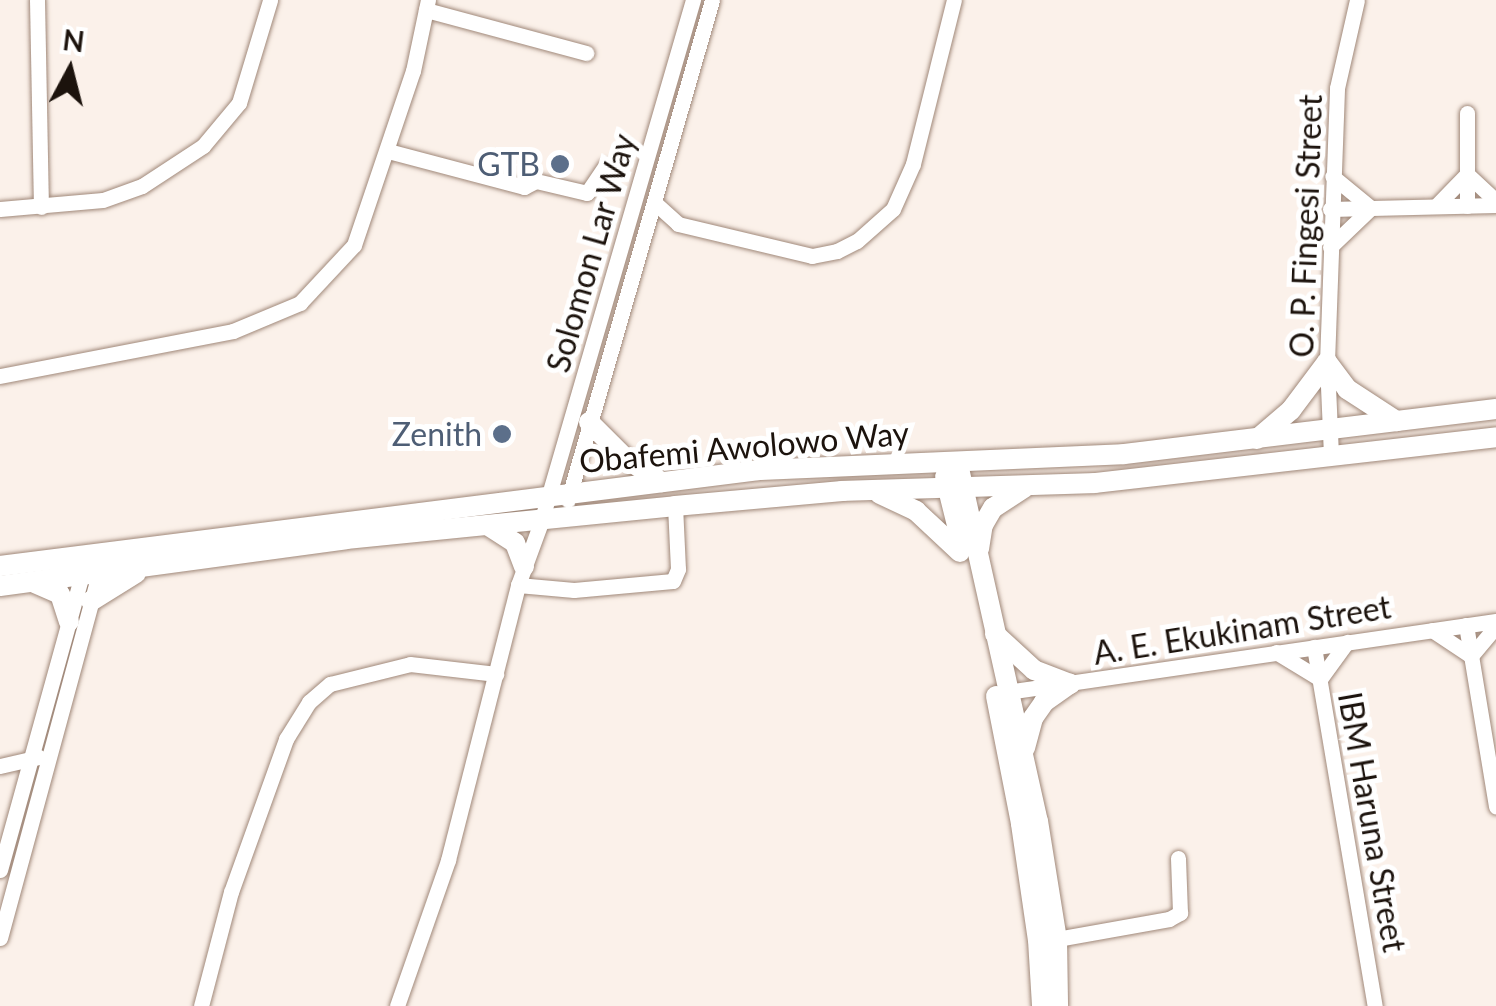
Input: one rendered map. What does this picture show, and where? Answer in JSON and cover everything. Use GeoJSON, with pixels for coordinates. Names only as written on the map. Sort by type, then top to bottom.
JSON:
{"type":"FeatureCollection","features":[{"type":"Feature","properties":{"kind":"main road"},"geometry":{"type":"LineString","coordinates":[[1257,438],[1291,410],[1327,362],[1346,389],[1396,421]]}},
{"type":"Feature","properties":{"kind":"main road","name":"Obafemi Awolowo Way"},"geometry":{"type":"LineString","coordinates":[[0,586],[93,563],[661,482],[810,466],[1124,454],[1496,409]]}},
{"type":"Feature","properties":{"kind":"main road"},"geometry":{"type":"LineString","coordinates":[[588,422],[624,457],[661,482]]}},
{"type":"Feature","properties":{"kind":"main road","name":"Obafemi Awolowo Way"},"geometry":{"type":"LineString","coordinates":[[0,566],[168,562],[675,506],[869,490],[1030,486],[1212,472],[1496,437]]}},
{"type":"Feature","properties":{"kind":"main road"},"geometry":{"type":"LineString","coordinates":[[949,460],[1002,692],[1023,758],[1057,938],[1058,1006]]}},
{"type":"Feature","properties":{"kind":"main road"},"geometry":{"type":"LineString","coordinates":[[971,557],[992,508],[1030,486]]}},
{"type":"Feature","properties":{"kind":"main road"},"geometry":{"type":"LineString","coordinates":[[869,490],[916,510],[971,557],[995,634],[1042,1006]]}},
{"type":"Feature","properties":{"kind":"main road"},"geometry":{"type":"LineString","coordinates":[[489,526],[515,543],[521,576]]}},
{"type":"Feature","properties":{"kind":"main road"},"geometry":{"type":"LineString","coordinates":[[91,601],[112,584],[168,562]]}},
{"type":"Feature","properties":{"kind":"main road"},"geometry":{"type":"LineString","coordinates":[[28,582],[60,594],[70,622]]}},
{"type":"Feature","properties":{"kind":"main road"},"geometry":{"type":"LineString","coordinates":[[995,634],[1034,670],[1070,684]]}},
{"type":"Feature","properties":{"kind":"main road"},"geometry":{"type":"LineString","coordinates":[[1023,758],[1032,718],[1044,702],[1070,684]]}},
{"type":"Feature","properties":{"kind":"street"},"geometry":{"type":"LineString","coordinates":[[37,0],[41,207]]}},
{"type":"Feature","properties":{"kind":"street"},"geometry":{"type":"LineString","coordinates":[[0,209],[102,200],[129,190],[204,146],[239,103],[270,0]]}},
{"type":"Feature","properties":{"kind":"street","name":"Solomon Lar Way"},"geometry":{"type":"LineString","coordinates":[[396,1006],[448,860],[521,576],[541,522],[694,0]]}},
{"type":"Feature","properties":{"kind":"street","name":"Solomon Lar Way"},"geometry":{"type":"LineString","coordinates":[[564,518],[588,422],[712,0]]}},
{"type":"Feature","properties":{"kind":"street"},"geometry":{"type":"LineString","coordinates":[[643,245],[666,226],[678,224],[812,256],[837,252],[878,226],[893,209],[913,164],[954,0]]}},
{"type":"Feature","properties":{"kind":"street","name":"O. P. Fingesi Street"},"geometry":{"type":"LineString","coordinates":[[1331,455],[1327,362],[1330,209],[1337,88],[1357,0]]}},
{"type":"Feature","properties":{"kind":"street"},"geometry":{"type":"LineString","coordinates":[[0,376],[233,331],[300,303],[354,245],[388,151],[427,5],[586,54]]}},
{"type":"Feature","properties":{"kind":"street"},"geometry":{"type":"LineString","coordinates":[[1467,113],[1467,206]]}},
{"type":"Feature","properties":{"kind":"street"},"geometry":{"type":"LineString","coordinates":[[388,151],[524,187],[536,182],[587,193],[605,166]]}},
{"type":"Feature","properties":{"kind":"street"},"geometry":{"type":"LineString","coordinates":[[1468,174],[1496,203]]}},
{"type":"Feature","properties":{"kind":"street"},"geometry":{"type":"LineString","coordinates":[[1436,206],[1468,174]]}},
{"type":"Feature","properties":{"kind":"street"},"geometry":{"type":"LineString","coordinates":[[1332,176],[1371,208]]}},
{"type":"Feature","properties":{"kind":"street"},"geometry":{"type":"LineString","coordinates":[[655,203],[678,224]]}},
{"type":"Feature","properties":{"kind":"street"},"geometry":{"type":"LineString","coordinates":[[1330,209],[1496,203]]}},
{"type":"Feature","properties":{"kind":"street"},"geometry":{"type":"LineString","coordinates":[[1330,247],[1371,208]]}},
{"type":"Feature","properties":{"kind":"street"},"geometry":{"type":"LineString","coordinates":[[521,576],[574,590],[673,582],[678,568],[675,506]]}},
{"type":"Feature","properties":{"kind":"street"},"geometry":{"type":"LineString","coordinates":[[0,870],[91,601],[93,563]]}},
{"type":"Feature","properties":{"kind":"street"},"geometry":{"type":"LineString","coordinates":[[0,938],[70,622],[93,563]]}},
{"type":"Feature","properties":{"kind":"street"},"geometry":{"type":"LineString","coordinates":[[1471,656],[1496,624]]}},
{"type":"Feature","properties":{"kind":"street","name":"A. E. Ekukinam Street"},"geometry":{"type":"LineString","coordinates":[[1002,692],[1466,625],[1496,624]]}},
{"type":"Feature","properties":{"kind":"street"},"geometry":{"type":"LineString","coordinates":[[1466,625],[1496,807]]}},
{"type":"Feature","properties":{"kind":"street"},"geometry":{"type":"LineString","coordinates":[[1432,630],[1471,656]]}},
{"type":"Feature","properties":{"kind":"street"},"geometry":{"type":"LineString","coordinates":[[1276,652],[1320,679],[1347,642]]}},
{"type":"Feature","properties":{"kind":"street","name":"IBM Haruna Street"},"geometry":{"type":"LineString","coordinates":[[1314,646],[1376,1006]]}},
{"type":"Feature","properties":{"kind":"street"},"geometry":{"type":"LineString","coordinates":[[201,1006],[231,892],[286,740],[310,702],[330,684],[410,664],[496,674]]}},
{"type":"Feature","properties":{"kind":"street"},"geometry":{"type":"LineString","coordinates":[[0,766],[40,757]]}},
{"type":"Feature","properties":{"kind":"street"},"geometry":{"type":"LineString","coordinates":[[1057,938],[1169,919],[1180,912],[1178,858]]}},
{"type":"Feature","properties":{"kind":"place","name":"GTB"},"geometry":{"type":"Point","coordinates":[560,164]}},
{"type":"Feature","properties":{"kind":"place","name":"Zenith"},"geometry":{"type":"Point","coordinates":[502,434]}}]}
